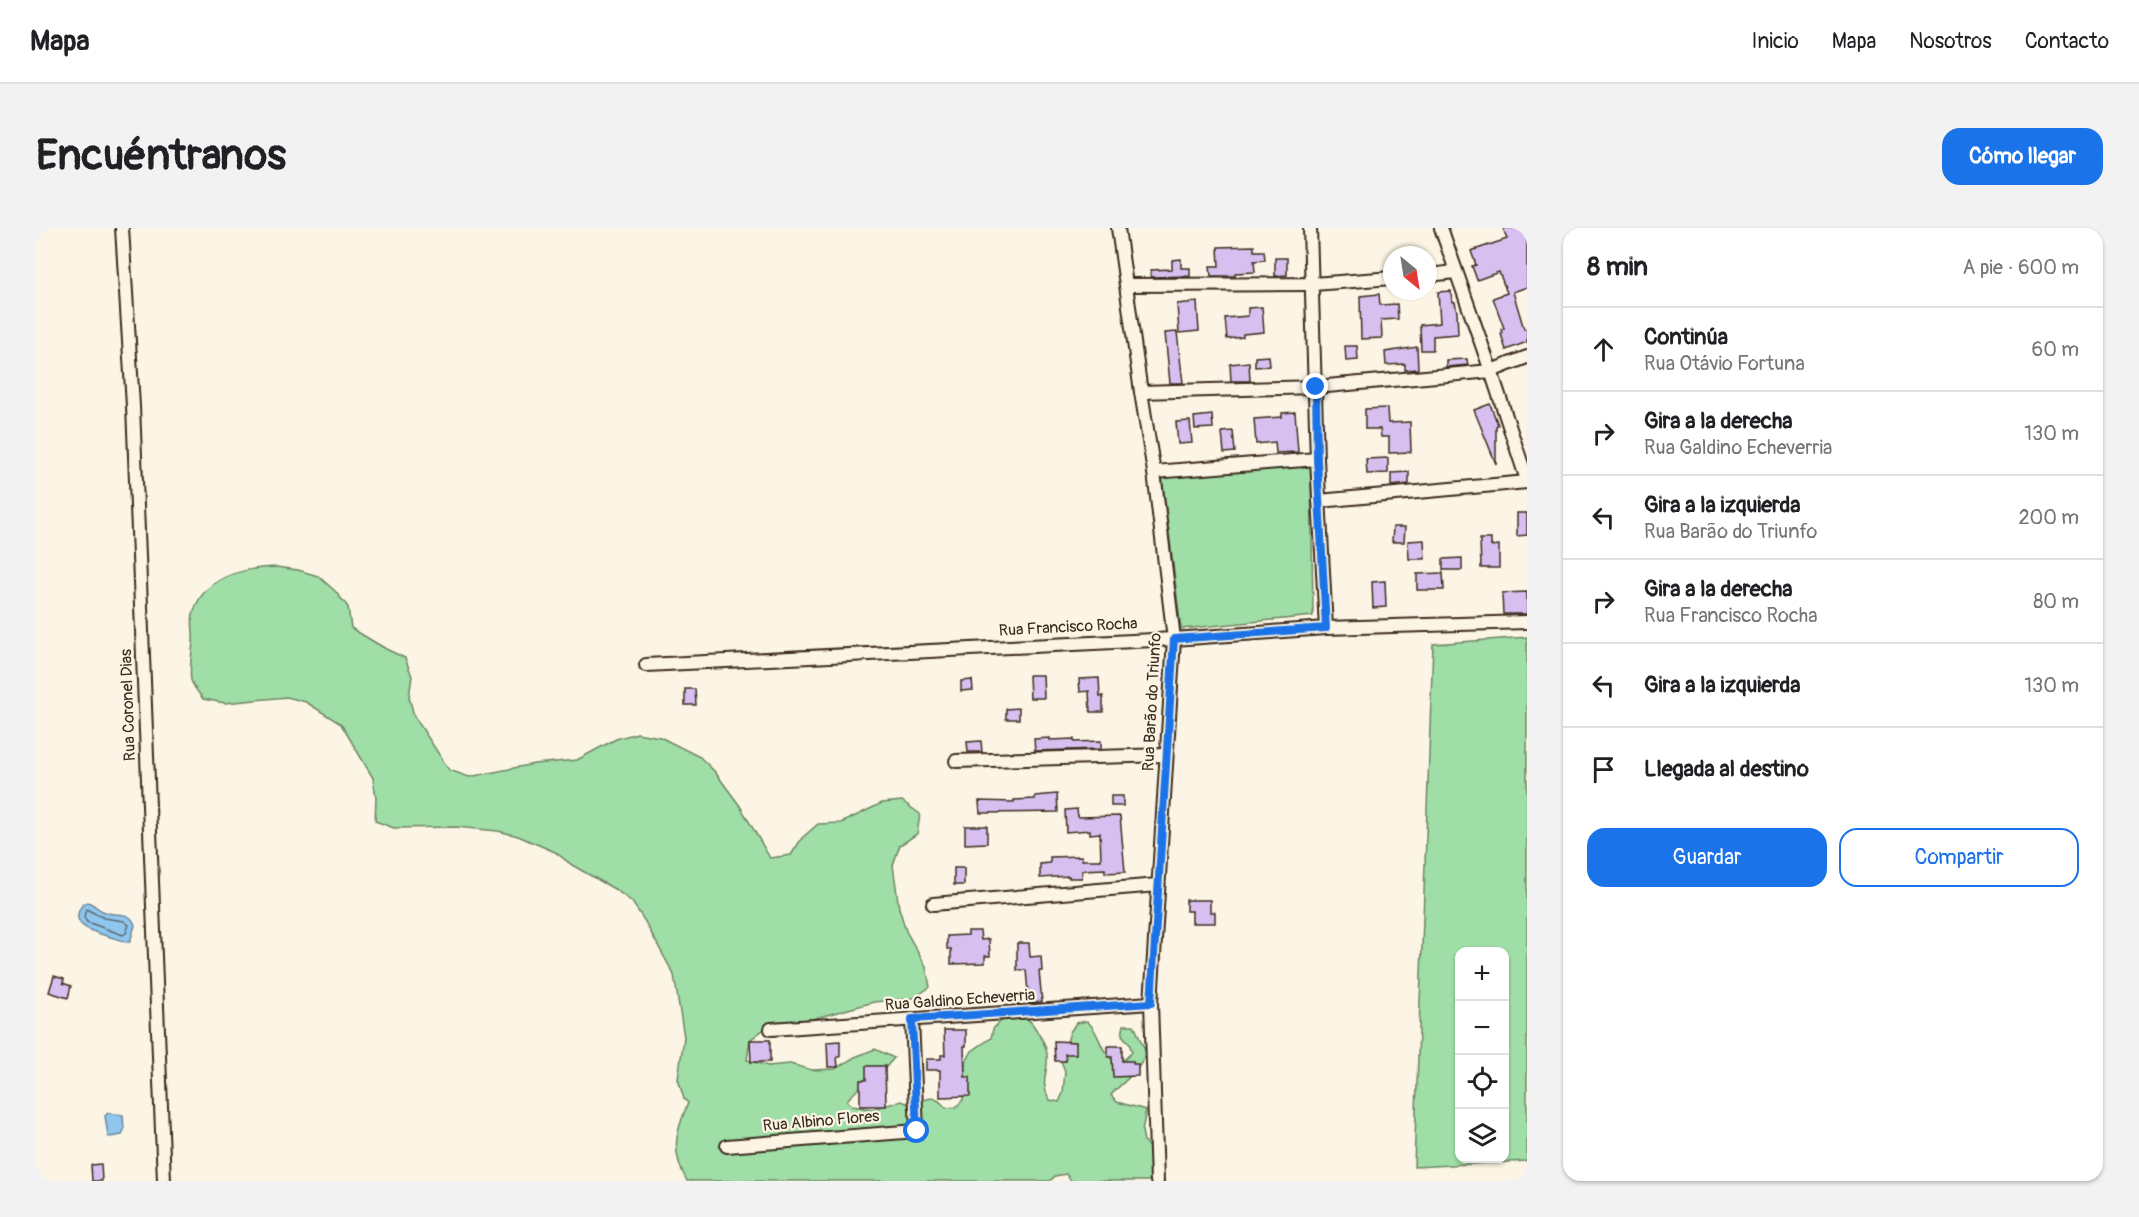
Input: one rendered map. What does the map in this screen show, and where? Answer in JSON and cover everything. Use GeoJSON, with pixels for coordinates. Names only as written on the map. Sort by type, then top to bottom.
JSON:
{"type":"FeatureCollection","features":[{"type":"Feature","properties":{"kind":"street","name":"Rua Coronel Dias"},"geometry":{"type":"LineString","coordinates":[[122,228],[133,418],[164,1181]]}},
{"type":"Feature","properties":{"kind":"street","name":"Rua Barão do Triunfo"},"geometry":{"type":"LineString","coordinates":[[1118,228],[1154,472],[1174,639],[1151,1003],[1157,1181]]}},
{"type":"Feature","properties":{"kind":"street"},"geometry":{"type":"LineString","coordinates":[[1310,228],[1317,459],[1326,628]]}},
{"type":"Feature","properties":{"kind":"street"},"geometry":{"type":"LineString","coordinates":[[1319,501],[1527,481],[1441,228]]}},
{"type":"Feature","properties":{"kind":"street"},"geometry":{"type":"LineString","coordinates":[[1437,273],[1456,272]]}},
{"type":"Feature","properties":{"kind":"street"},"geometry":{"type":"LineString","coordinates":[[1126,285],[1313,284],[1383,279]]}},
{"type":"Feature","properties":{"kind":"street"},"geometry":{"type":"LineString","coordinates":[[1141,392],[1316,387],[1491,371],[1527,357]]}},
{"type":"Feature","properties":{"kind":"street"},"geometry":{"type":"LineString","coordinates":[[1154,472],[1317,459]]}},
{"type":"Feature","properties":{"kind":"street","name":"Rua Francisco Rocha"},"geometry":{"type":"LineString","coordinates":[[646,665],[1174,639],[1326,628],[1527,622]]}},
{"type":"Feature","properties":{"kind":"street"},"geometry":{"type":"LineString","coordinates":[[956,761],[1166,755]]}},
{"type":"Feature","properties":{"kind":"street"},"geometry":{"type":"LineString","coordinates":[[933,903],[1158,885]]}},
{"type":"Feature","properties":{"kind":"street","name":"Rua Galdino Echeverria"},"geometry":{"type":"LineString","coordinates":[[771,1029],[1151,1003]]}},
{"type":"Feature","properties":{"kind":"street","name":"Rua Albino Flores"},"geometry":{"type":"LineString","coordinates":[[727,1146],[917,1131],[912,1019]]}},
{"type":"Feature","properties":{"kind":"green space"},"geometry":{"type":"Polygon","coordinates":[[[1311,466],[1313,616],[1181,629],[1162,476],[1311,466]]]}},
{"type":"Feature","properties":{"kind":"green space"},"geometry":{"type":"Polygon","coordinates":[[[276,567],[318,576],[348,607],[351,628],[405,658],[412,676],[409,697],[414,716],[449,770],[469,777],[534,764],[577,760],[616,739],[637,733],[660,737],[700,757],[715,772],[740,806],[770,858],[791,855],[802,838],[818,824],[841,823],[882,803],[902,801],[920,814],[917,834],[900,845],[893,865],[899,908],[906,931],[926,967],[930,987],[914,998],[874,1002],[812,1019],[767,1027],[750,1040],[747,1060],[768,1066],[790,1064],[812,1070],[835,1069],[875,1049],[894,1058],[880,1074],[862,1085],[847,1100],[852,1106],[872,1109],[902,1101],[911,1105],[933,1098],[946,1108],[956,1107],[963,1100],[962,1080],[972,1051],[991,1038],[993,1029],[1001,1021],[1021,1014],[1032,1023],[1045,1044],[1046,1093],[1050,1100],[1059,1102],[1063,1093],[1065,1071],[1061,1061],[1070,1032],[1076,1023],[1087,1021],[1092,1026],[1105,1052],[1115,1062],[1125,1059],[1132,1052],[1129,1043],[1122,1035],[1124,1025],[1134,1025],[1146,1053],[1135,1071],[1111,1095],[1117,1102],[1146,1110],[1142,1131],[1144,1141],[1150,1149],[1153,1176],[1150,1181],[1071,1181],[1066,1174],[1055,1176],[1050,1181],[687,1181],[678,1160],[677,1151],[680,1123],[688,1103],[684,1099],[678,1079],[684,1037],[674,975],[632,902],[555,852],[518,836],[498,831],[456,827],[394,828],[375,821],[376,798],[373,778],[341,724],[306,702],[287,697],[225,703],[203,699],[194,687],[190,675],[192,621],[198,601],[215,583],[226,577],[251,570],[276,567]]]}},
{"type":"Feature","properties":{"kind":"green space"},"geometry":{"type":"Polygon","coordinates":[[[1527,637],[1527,1161],[1509,1162],[1509,947],[1455,947],[1455,1163],[1489,1163],[1414,1167],[1433,644],[1527,637]]]}},
{"type":"Feature","properties":{"kind":"water"},"geometry":{"type":"Polygon","coordinates":[[[88,902],[105,912],[130,917],[135,925],[130,942],[100,934],[83,926],[78,913],[83,904],[88,902]]]}},
{"type":"Feature","properties":{"kind":"water"},"geometry":{"type":"Polygon","coordinates":[[[108,1113],[123,1115],[122,1135],[108,1136],[105,1116],[108,1113]]]}},
{"type":"Feature","properties":{"kind":"building"},"geometry":{"type":"Polygon","coordinates":[[[1503,228],[1527,228],[1527,287],[1513,292],[1524,329],[1527,328],[1527,342],[1506,350],[1501,334],[1501,329],[1504,328],[1493,298],[1507,293],[1499,272],[1477,280],[1472,266],[1476,265],[1471,251],[1507,239],[1503,228]]]}},
{"type":"Feature","properties":{"kind":"building"},"geometry":{"type":"Polygon","coordinates":[[[1254,246],[1254,251],[1264,251],[1265,260],[1254,261],[1255,272],[1235,273],[1235,276],[1211,276],[1210,266],[1219,266],[1218,247],[1254,246]]]}},
{"type":"Feature","properties":{"kind":"building"},"geometry":{"type":"Polygon","coordinates":[[[1275,258],[1287,258],[1287,275],[1275,276],[1275,258]]]}},
{"type":"Feature","properties":{"kind":"building"},"geometry":{"type":"Polygon","coordinates":[[[1181,259],[1181,268],[1190,268],[1190,276],[1151,277],[1151,270],[1172,269],[1172,260],[1181,259]]]}},
{"type":"Feature","properties":{"kind":"building"},"geometry":{"type":"Polygon","coordinates":[[[1451,291],[1452,302],[1455,302],[1457,312],[1458,334],[1433,336],[1433,350],[1421,350],[1420,325],[1440,323],[1438,292],[1451,291]]]}},
{"type":"Feature","properties":{"kind":"building"},"geometry":{"type":"Polygon","coordinates":[[[1379,294],[1380,305],[1397,304],[1398,319],[1381,320],[1382,338],[1361,339],[1360,296],[1379,294]]]}},
{"type":"Feature","properties":{"kind":"building"},"geometry":{"type":"Polygon","coordinates":[[[1197,302],[1199,331],[1179,333],[1177,304],[1197,302]]]}},
{"type":"Feature","properties":{"kind":"building"},"geometry":{"type":"Polygon","coordinates":[[[1262,307],[1264,332],[1243,334],[1243,337],[1227,339],[1225,318],[1248,316],[1248,308],[1262,307]]]}},
{"type":"Feature","properties":{"kind":"building"},"geometry":{"type":"Polygon","coordinates":[[[1177,332],[1183,383],[1170,383],[1165,333],[1177,332]]]}},
{"type":"Feature","properties":{"kind":"building"},"geometry":{"type":"Polygon","coordinates":[[[1345,346],[1357,346],[1358,360],[1346,361],[1345,346]]]}},
{"type":"Feature","properties":{"kind":"building"},"geometry":{"type":"Polygon","coordinates":[[[1417,347],[1418,369],[1405,370],[1405,364],[1386,365],[1385,352],[1417,347]]]}},
{"type":"Feature","properties":{"kind":"building"},"geometry":{"type":"Polygon","coordinates":[[[1269,356],[1270,366],[1255,367],[1255,357],[1269,356]]]}},
{"type":"Feature","properties":{"kind":"building"},"geometry":{"type":"Polygon","coordinates":[[[1467,359],[1468,365],[1446,367],[1446,360],[1467,359]]]}},
{"type":"Feature","properties":{"kind":"building"},"geometry":{"type":"Polygon","coordinates":[[[1249,362],[1250,381],[1231,381],[1230,364],[1249,362]]]}},
{"type":"Feature","properties":{"kind":"building"},"geometry":{"type":"Polygon","coordinates":[[[1490,404],[1498,425],[1496,426],[1496,464],[1474,410],[1490,404]]]}},
{"type":"Feature","properties":{"kind":"building"},"geometry":{"type":"Polygon","coordinates":[[[1387,408],[1388,423],[1410,422],[1411,452],[1389,453],[1389,437],[1381,437],[1380,429],[1365,429],[1365,409],[1387,408]]]}},
{"type":"Feature","properties":{"kind":"building"},"geometry":{"type":"Polygon","coordinates":[[[1295,412],[1298,452],[1276,453],[1275,442],[1256,444],[1254,419],[1282,417],[1282,413],[1295,412]]]}},
{"type":"Feature","properties":{"kind":"building"},"geometry":{"type":"Polygon","coordinates":[[[1212,415],[1213,428],[1195,429],[1194,417],[1212,415]]]}},
{"type":"Feature","properties":{"kind":"building"},"geometry":{"type":"Polygon","coordinates":[[[1190,421],[1192,443],[1178,444],[1176,422],[1190,421]]]}},
{"type":"Feature","properties":{"kind":"building"},"geometry":{"type":"Polygon","coordinates":[[[1233,431],[1235,452],[1224,453],[1222,432],[1233,431]]]}},
{"type":"Feature","properties":{"kind":"building"},"geometry":{"type":"Polygon","coordinates":[[[1388,458],[1388,473],[1367,474],[1366,459],[1388,458]]]}},
{"type":"Feature","properties":{"kind":"building"},"geometry":{"type":"Polygon","coordinates":[[[1409,472],[1409,484],[1391,486],[1391,473],[1409,472]]]}},
{"type":"Feature","properties":{"kind":"building"},"geometry":{"type":"Polygon","coordinates":[[[1517,513],[1527,513],[1527,535],[1517,536],[1517,513]]]}},
{"type":"Feature","properties":{"kind":"building"},"geometry":{"type":"Polygon","coordinates":[[[1393,527],[1405,527],[1404,542],[1392,542],[1393,527]]]}},
{"type":"Feature","properties":{"kind":"building"},"geometry":{"type":"Polygon","coordinates":[[[1480,539],[1491,539],[1491,546],[1499,545],[1499,568],[1481,568],[1480,539]]]}},
{"type":"Feature","properties":{"kind":"building"},"geometry":{"type":"Polygon","coordinates":[[[1424,540],[1425,559],[1409,559],[1408,541],[1424,540]]]}},
{"type":"Feature","properties":{"kind":"building"},"geometry":{"type":"Polygon","coordinates":[[[1462,558],[1462,570],[1443,570],[1443,559],[1462,558]]]}},
{"type":"Feature","properties":{"kind":"building"},"geometry":{"type":"Polygon","coordinates":[[[1443,573],[1444,590],[1417,590],[1417,574],[1443,573]]]}},
{"type":"Feature","properties":{"kind":"building"},"geometry":{"type":"Polygon","coordinates":[[[1385,581],[1386,607],[1373,608],[1372,582],[1385,581]]]}},
{"type":"Feature","properties":{"kind":"building"},"geometry":{"type":"Polygon","coordinates":[[[1527,592],[1527,614],[1503,614],[1502,593],[1527,592]]]}},
{"type":"Feature","properties":{"kind":"building"},"geometry":{"type":"Polygon","coordinates":[[[1029,675],[1043,675],[1044,698],[1030,698],[1029,675]]]}},
{"type":"Feature","properties":{"kind":"building"},"geometry":{"type":"Polygon","coordinates":[[[1099,678],[1100,697],[1103,696],[1103,712],[1090,712],[1089,691],[1080,692],[1079,679],[1099,678]]]}},
{"type":"Feature","properties":{"kind":"building"},"geometry":{"type":"Polygon","coordinates":[[[972,680],[973,690],[961,691],[961,681],[972,680]]]}},
{"type":"Feature","properties":{"kind":"building"},"geometry":{"type":"Polygon","coordinates":[[[685,689],[695,689],[696,705],[685,705],[685,689]]]}},
{"type":"Feature","properties":{"kind":"building"},"geometry":{"type":"Polygon","coordinates":[[[1019,708],[1019,719],[1006,719],[1006,709],[1019,708]]]}},
{"type":"Feature","properties":{"kind":"building"},"geometry":{"type":"Polygon","coordinates":[[[1050,738],[1050,740],[1074,739],[1074,742],[1101,741],[1101,749],[1035,751],[1034,739],[1050,738]]]}},
{"type":"Feature","properties":{"kind":"building"},"geometry":{"type":"Polygon","coordinates":[[[981,741],[982,752],[968,752],[967,742],[981,741]]]}},
{"type":"Feature","properties":{"kind":"building"},"geometry":{"type":"Polygon","coordinates":[[[1057,794],[1058,812],[980,813],[979,801],[1014,802],[1014,800],[1035,799],[1035,796],[1057,794]]]}},
{"type":"Feature","properties":{"kind":"building"},"geometry":{"type":"Polygon","coordinates":[[[1111,796],[1123,796],[1123,806],[1111,806],[1111,796]]]}},
{"type":"Feature","properties":{"kind":"building"},"geometry":{"type":"Polygon","coordinates":[[[1077,809],[1078,817],[1120,816],[1125,872],[1105,873],[1105,869],[1082,870],[1082,878],[1069,878],[1069,876],[1040,878],[1040,864],[1050,863],[1050,857],[1082,856],[1082,860],[1101,860],[1100,833],[1090,834],[1090,830],[1066,832],[1065,810],[1077,809]]]}},
{"type":"Feature","properties":{"kind":"building"},"geometry":{"type":"Polygon","coordinates":[[[965,826],[987,826],[987,843],[965,844],[965,826]]]}},
{"type":"Feature","properties":{"kind":"building"},"geometry":{"type":"Polygon","coordinates":[[[954,868],[964,868],[964,885],[954,885],[954,868]]]}},
{"type":"Feature","properties":{"kind":"building"},"geometry":{"type":"Polygon","coordinates":[[[1186,900],[1210,900],[1210,912],[1215,912],[1215,923],[1192,923],[1192,911],[1186,911],[1186,900]]]}},
{"type":"Feature","properties":{"kind":"building"},"geometry":{"type":"Polygon","coordinates":[[[968,931],[980,931],[981,940],[989,939],[990,956],[985,956],[985,963],[951,964],[951,949],[947,949],[947,936],[968,935],[968,931]]]}},
{"type":"Feature","properties":{"kind":"building"},"geometry":{"type":"Polygon","coordinates":[[[1017,943],[1029,943],[1030,957],[1041,956],[1042,971],[1039,971],[1042,1002],[1029,1003],[1026,970],[1017,970],[1017,943]]]}},
{"type":"Feature","properties":{"kind":"building"},"geometry":{"type":"Polygon","coordinates":[[[54,976],[64,979],[63,983],[71,986],[68,998],[49,992],[54,976]]]}},
{"type":"Feature","properties":{"kind":"building"},"geometry":{"type":"Polygon","coordinates":[[[944,1030],[966,1030],[965,1077],[970,1077],[970,1096],[940,1097],[940,1070],[926,1070],[926,1059],[941,1059],[941,1055],[945,1055],[944,1030]]]}},
{"type":"Feature","properties":{"kind":"building"},"geometry":{"type":"Polygon","coordinates":[[[750,1040],[770,1040],[770,1062],[751,1062],[750,1040]]]}},
{"type":"Feature","properties":{"kind":"building"},"geometry":{"type":"Polygon","coordinates":[[[840,1041],[838,1067],[828,1067],[827,1042],[840,1041]]]}},
{"type":"Feature","properties":{"kind":"building"},"geometry":{"type":"Polygon","coordinates":[[[1054,1041],[1076,1042],[1076,1054],[1065,1054],[1066,1061],[1055,1061],[1054,1041]]]}},
{"type":"Feature","properties":{"kind":"building"},"geometry":{"type":"Polygon","coordinates":[[[1108,1046],[1122,1046],[1122,1061],[1133,1061],[1133,1064],[1138,1064],[1138,1076],[1113,1077],[1112,1057],[1108,1057],[1108,1046]]]}},
{"type":"Feature","properties":{"kind":"building"},"geometry":{"type":"Polygon","coordinates":[[[866,1066],[885,1066],[886,1106],[860,1106],[860,1080],[866,1080],[866,1066]]]}},
{"type":"Feature","properties":{"kind":"building"},"geometry":{"type":"Polygon","coordinates":[[[101,1164],[102,1181],[92,1181],[91,1165],[101,1164]]]}},
{"type":"Feature","properties":{"kind":"route"},"geometry":{"type":"LineString","coordinates":[[917,1131],[912,1019],[1151,1003],[1174,639],[1326,628],[1317,459],[1316,387]]}}]}
